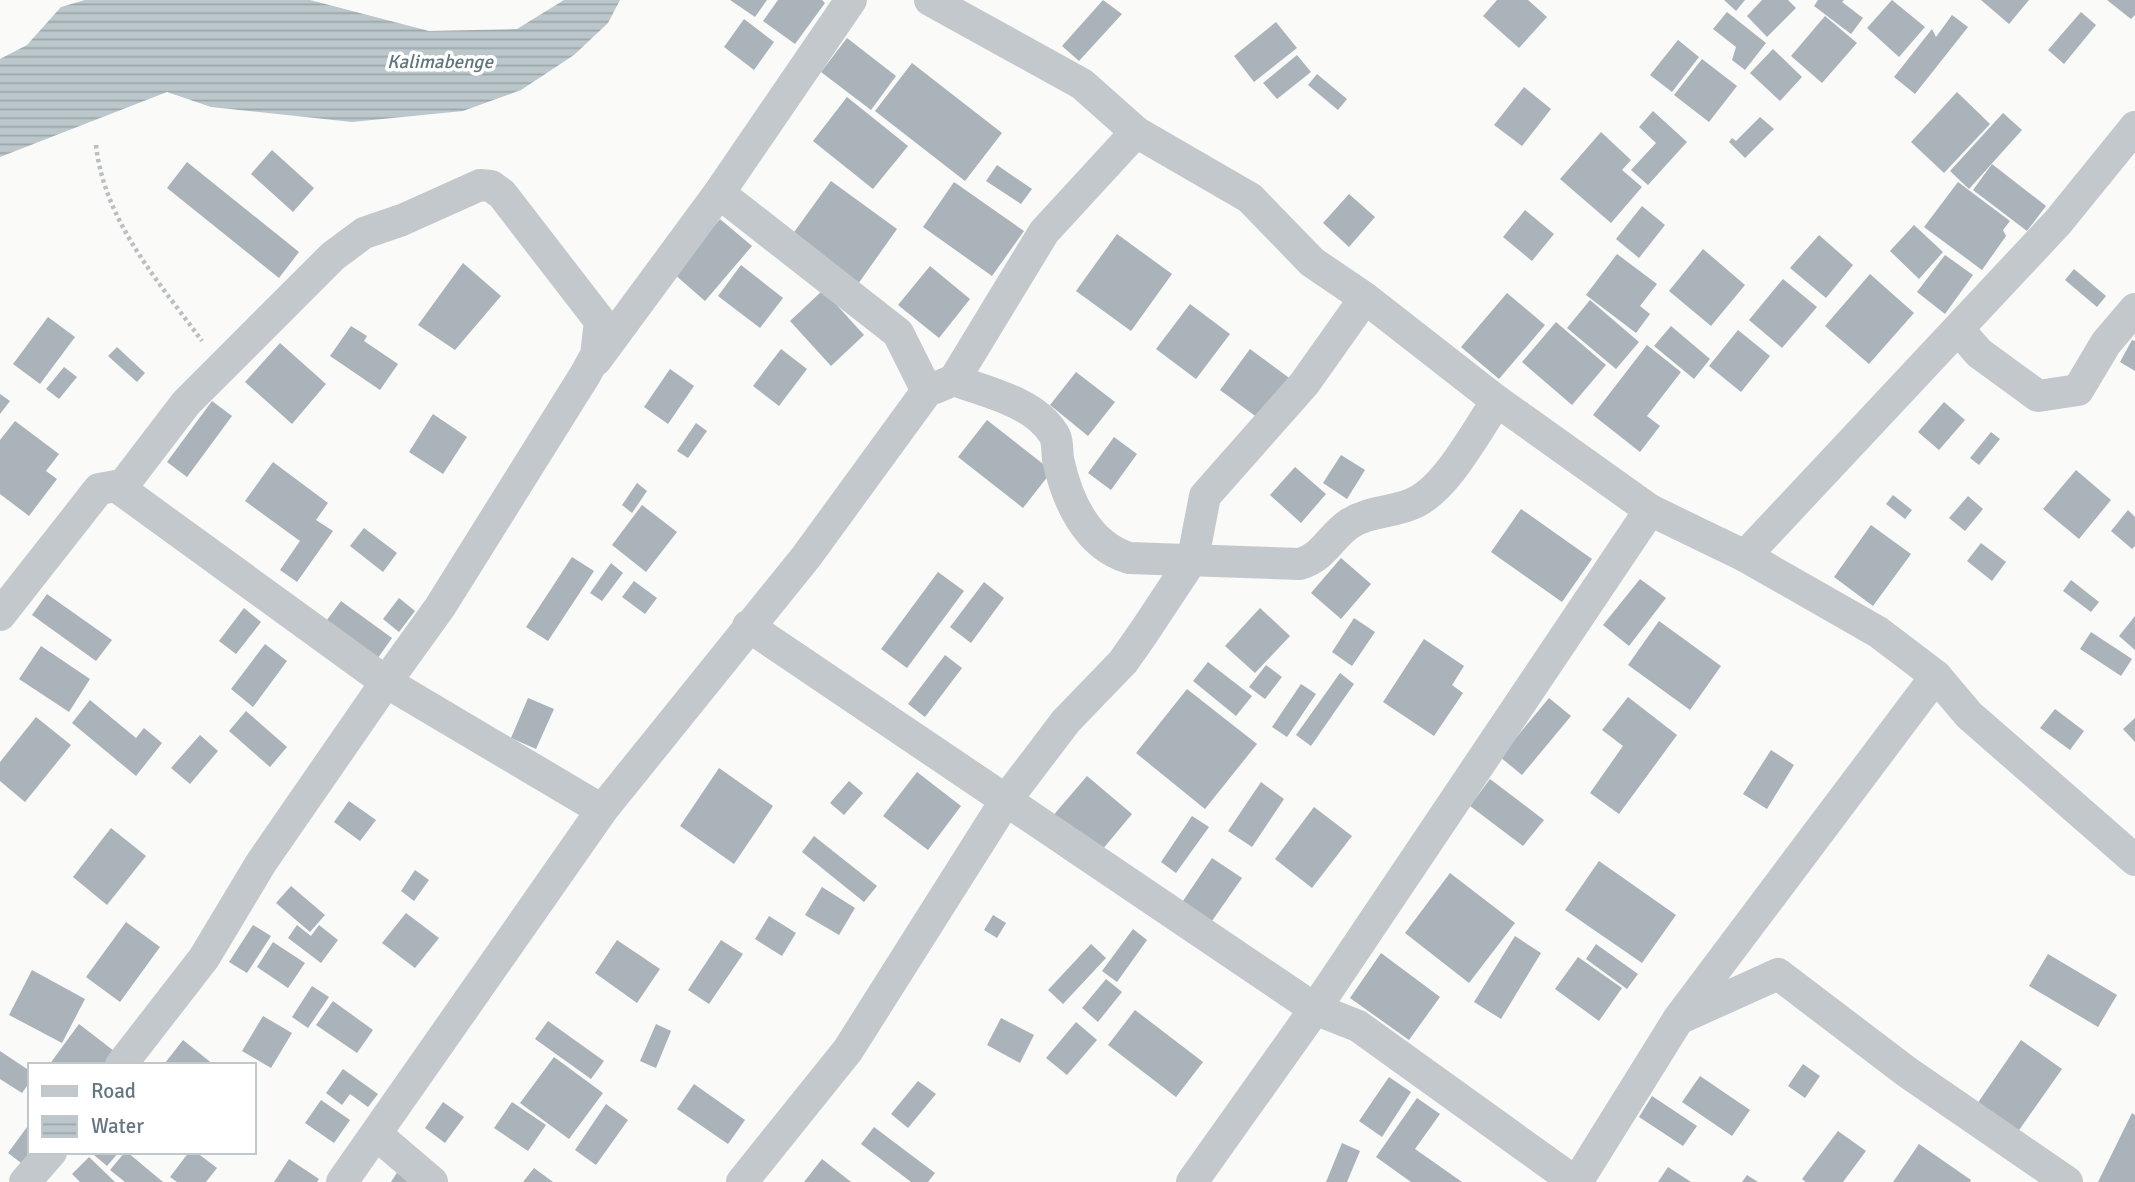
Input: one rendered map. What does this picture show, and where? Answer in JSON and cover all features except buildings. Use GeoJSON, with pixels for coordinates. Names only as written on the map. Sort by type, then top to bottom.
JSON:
{"type":"FeatureCollection","features":[{"type":"Feature","properties":{"kind":"street"},"geometry":{"type":"LineString","coordinates":[[585,375],[719,193],[851,0]]}},
{"type":"Feature","properties":{"kind":"street"},"geometry":{"type":"LineString","coordinates":[[930,0],[1082,84],[1136,131],[1250,198],[1312,262],[1365,298],[1497,401],[1650,510],[1745,556],[1878,632],[1936,676],[1969,716],[2135,860]]}},
{"type":"Feature","properties":{"kind":"street"},"geometry":{"type":"LineString","coordinates":[[1745,556],[2058,222],[2135,127]]}},
{"type":"Feature","properties":{"kind":"street"},"geometry":{"type":"LineString","coordinates":[[342,1182],[602,810],[941,386],[1044,232],[1136,131]]}},
{"type":"Feature","properties":{"kind":"street"},"geometry":{"type":"LineString","coordinates":[[121,488],[186,402],[333,256],[364,233],[487,184],[502,194],[589,303],[600,321],[596,355],[585,375],[440,607],[261,863],[204,958],[123,1063]]}},
{"type":"Feature","properties":{"kind":"street"},"geometry":{"type":"LineString","coordinates":[[719,193],[898,333],[941,386],[1018,405],[1035,415],[1055,434],[1067,494],[1096,542],[1129,558],[1193,558],[1300,564],[1312,561],[1346,526],[1365,514],[1413,504],[1433,492],[1497,401]]}},
{"type":"Feature","properties":{"kind":"street"},"geometry":{"type":"LineString","coordinates":[[742,1182],[848,1050],[1006,800],[1066,721],[1123,662],[1193,558],[1205,496],[1304,384],[1365,298]]}},
{"type":"Feature","properties":{"kind":"street"},"geometry":{"type":"LineString","coordinates":[[1959,330],[1979,353],[2038,396],[2078,390],[2106,344],[2135,309]]}},
{"type":"Feature","properties":{"kind":"street"},"geometry":{"type":"LineString","coordinates":[[0,615],[99,489],[107,486],[121,488],[386,682],[602,810]]}},
{"type":"Feature","properties":{"kind":"street"},"geometry":{"type":"LineString","coordinates":[[1192,1182],[1315,1009],[1650,510]]}},
{"type":"Feature","properties":{"kind":"street"},"geometry":{"type":"LineString","coordinates":[[748,626],[1315,1009],[1358,1026],[1576,1182],[1679,1018],[1936,676]]}},
{"type":"Feature","properties":{"kind":"street"},"geometry":{"type":"LineString","coordinates":[[1679,1018],[1777,974],[1907,1072],[2067,1182]]}},
{"type":"Feature","properties":{"kind":"street"},"geometry":{"type":"LineString","coordinates":[[377,1135],[432,1182]]}},
{"type":"Feature","properties":{"kind":"street"},"geometry":{"type":"LineString","coordinates":[[25,1182],[49,1154]]}},
{"type":"Feature","properties":{"kind":"path"},"geometry":{"type":"LineString","coordinates":[[96,145],[99,176],[133,247],[221,368]]}},
{"type":"Feature","properties":{"kind":"water","name":"Kalimabenge"},"geometry":{"type":"Polygon","coordinates":[[[85,0],[310,0],[429,31],[517,29],[564,0],[620,0],[608,23],[574,55],[521,90],[463,111],[352,122],[211,107],[167,92],[0,157],[0,59],[27,45],[61,7],[85,0]]]}}]}
